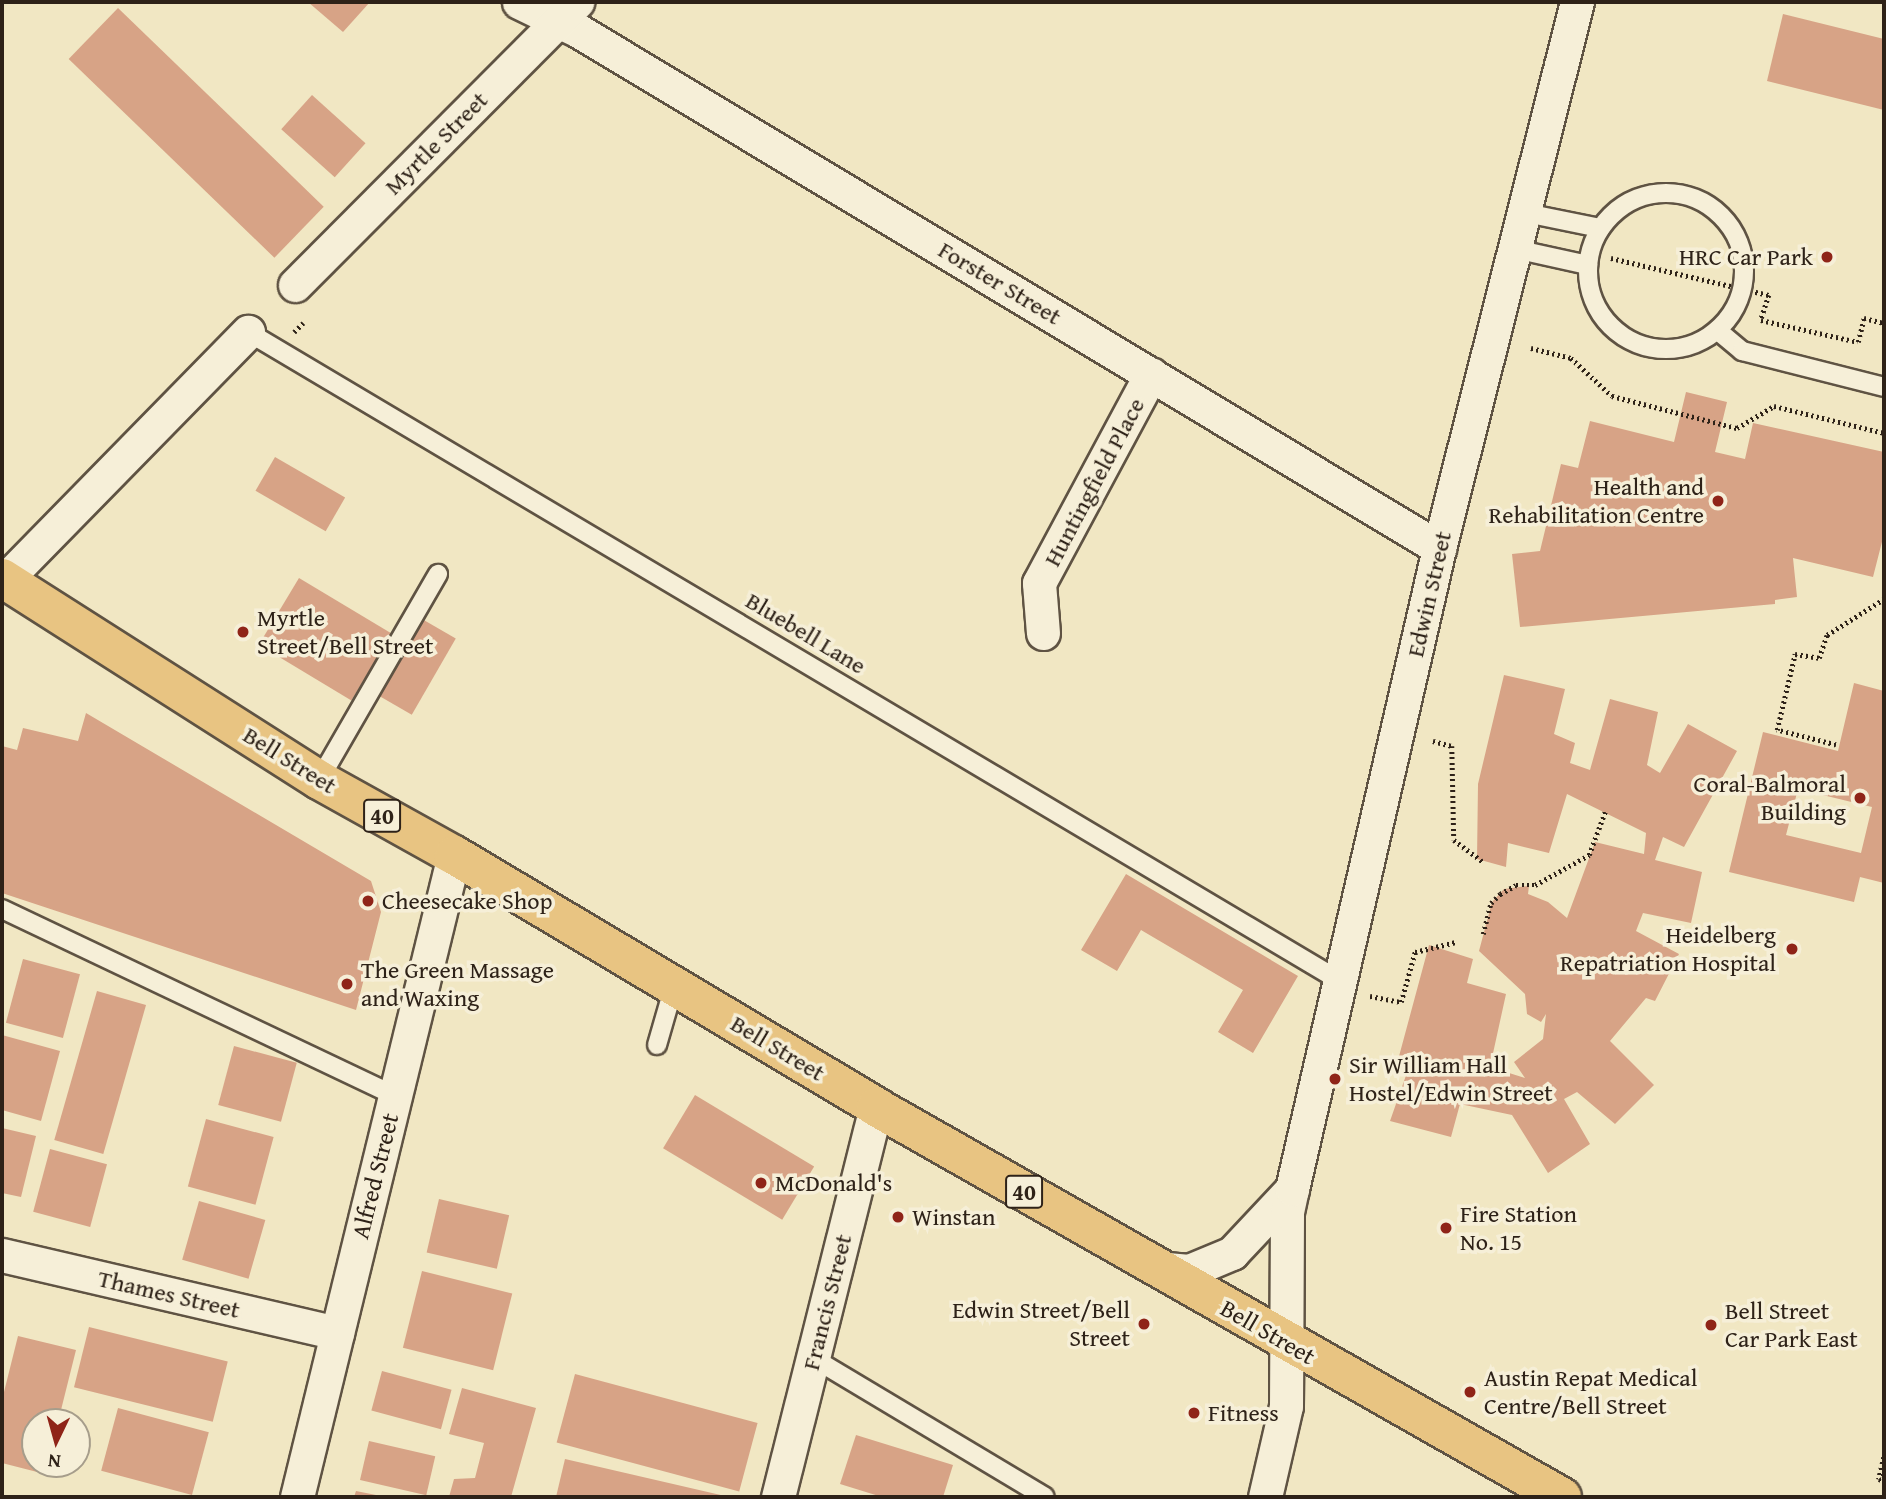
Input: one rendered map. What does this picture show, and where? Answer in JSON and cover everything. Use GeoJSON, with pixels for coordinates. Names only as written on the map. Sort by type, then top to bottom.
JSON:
{"type":"FeatureCollection","features":[{"type":"Feature","properties":{"kind":"highway","name":"Bell Street"},"geometry":{"type":"LineString","coordinates":[[3,575],[319,780],[454,855],[876,1107],[1562,1497]]}},
{"type":"Feature","properties":{"kind":"street","name":"Forster Street"},"geometry":{"type":"LineString","coordinates":[[519,2],[562,8],[1152,374],[1439,548]]}},
{"type":"Feature","properties":{"kind":"street","name":"Edwin Street"},"geometry":{"type":"LineString","coordinates":[[1265,1497],[1286,1406],[1284,1341],[1292,1189],[1337,979],[1439,548],[1526,213],[1577,2]]}},
{"type":"Feature","properties":{"kind":"street","name":"Myrtle Street"},"geometry":{"type":"LineString","coordinates":[[295,285],[562,8]]}},
{"type":"Feature","properties":{"kind":"street"},"geometry":{"type":"LineString","coordinates":[[3,575],[248,332]]}},
{"type":"Feature","properties":{"kind":"street","name":"Huntingfield Place"},"geometry":{"type":"LineString","coordinates":[[1043,633],[1039,583],[1152,374]]}},
{"type":"Feature","properties":{"kind":"street","name":"Alfred Street"},"geometry":{"type":"LineString","coordinates":[[297,1497],[454,855]]}},
{"type":"Feature","properties":{"kind":"street","name":"Francis Street"},"geometry":{"type":"LineString","coordinates":[[778,1497],[876,1107]]}},
{"type":"Feature","properties":{"kind":"street"},"geometry":{"type":"LineString","coordinates":[[1156,1268],[1189,1271],[1232,1253],[1292,1189]]}},
{"type":"Feature","properties":{"kind":"street","name":"Thames Street"},"geometry":{"type":"LineString","coordinates":[[2,1255],[337,1333]]}},
{"type":"Feature","properties":{"kind":"lane"},"geometry":{"type":"LineString","coordinates":[[1662,193],[1686,195],[1709,206],[1727,222],[1739,243],[1744,267],[1741,291],[1717,330],[1682,346],[1643,346],[1619,334],[1601,315],[1590,291],[1589,259],[1600,228],[1617,210],[1638,198],[1662,193]]}},
{"type":"Feature","properties":{"kind":"lane"},"geometry":{"type":"LineString","coordinates":[[1526,213],[1600,228]]}},
{"type":"Feature","properties":{"kind":"lane"},"geometry":{"type":"LineString","coordinates":[[1515,249],[1589,259]]}},
{"type":"Feature","properties":{"kind":"lane"},"geometry":{"type":"LineString","coordinates":[[1717,330],[1742,351],[1884,387]]}},
{"type":"Feature","properties":{"kind":"lane","name":"Bluebell Lane"},"geometry":{"type":"LineString","coordinates":[[248,332],[1337,979]]}},
{"type":"Feature","properties":{"kind":"lane"},"geometry":{"type":"LineString","coordinates":[[319,780],[438,574]]}},
{"type":"Feature","properties":{"kind":"lane"},"geometry":{"type":"LineString","coordinates":[[2,909],[394,1095]]}},
{"type":"Feature","properties":{"kind":"lane"},"geometry":{"type":"LineString","coordinates":[[657,1045],[674,986]]}},
{"type":"Feature","properties":{"kind":"lane"},"geometry":{"type":"LineString","coordinates":[[813,1358],[1045,1497]]}},
{"type":"Feature","properties":{"kind":"path"},"geometry":{"type":"LineString","coordinates":[[1589,259],[1769,295],[1761,320],[1857,342],[1864,318],[1884,323]]}},
{"type":"Feature","properties":{"kind":"path"},"geometry":{"type":"LineString","coordinates":[[1531,348],[1571,358],[1612,396],[1737,428],[1774,406],[1884,433]]}},
{"type":"Feature","properties":{"kind":"path"},"geometry":{"type":"LineString","coordinates":[[1836,746],[1777,730],[1795,654],[1819,658],[1827,635],[1884,599]]}},
{"type":"Feature","properties":{"kind":"path"},"geometry":{"type":"LineString","coordinates":[[1433,741],[1452,746],[1454,840],[1484,863]]}},
{"type":"Feature","properties":{"kind":"path"},"geometry":{"type":"LineString","coordinates":[[1483,934],[1491,903],[1500,894],[1516,885],[1535,884],[1589,855],[1605,812]]}},
{"type":"Feature","properties":{"kind":"path"},"geometry":{"type":"LineString","coordinates":[[1370,996],[1401,1002],[1415,952],[1456,942]]}},
{"type":"Feature","properties":{"kind":"path"},"geometry":{"type":"LineString","coordinates":[[1884,1457],[1879,1479],[1884,1481]]}},
{"type":"Feature","properties":{"kind":"building"},"geometry":{"type":"Polygon","coordinates":[[[308,2],[370,2],[343,32],[308,2]]]}},
{"type":"Feature","properties":{"kind":"building"},"geometry":{"type":"Polygon","coordinates":[[[118,8],[324,207],[274,258],[69,59],[118,8]]]}},
{"type":"Feature","properties":{"kind":"building"},"geometry":{"type":"Polygon","coordinates":[[[1783,14],[1884,39],[1884,110],[1767,81],[1783,14]]]}},
{"type":"Feature","properties":{"kind":"building"},"geometry":{"type":"Polygon","coordinates":[[[312,95],[366,143],[335,177],[281,129],[312,95]]]}},
{"type":"Feature","properties":{"kind":"building","name":"Health and Rehabilitation Centre"},"geometry":{"type":"Polygon","coordinates":[[[1686,392],[1727,402],[1715,452],[1745,459],[1753,423],[1884,452],[1884,534],[1873,577],[1793,558],[1797,597],[1775,600],[1775,604],[1520,627],[1512,554],[1540,551],[1561,464],[1578,468],[1590,421],[1674,442],[1686,392]]]}},
{"type":"Feature","properties":{"kind":"building"},"geometry":{"type":"Polygon","coordinates":[[[275,457],[345,497],[326,531],[256,491],[275,457]]]}},
{"type":"Feature","properties":{"kind":"building"},"geometry":{"type":"Polygon","coordinates":[[[299,578],[392,634],[351,700],[259,645],[299,578]]]}},
{"type":"Feature","properties":{"kind":"building"},"geometry":{"type":"Polygon","coordinates":[[[422,619],[456,638],[412,715],[378,695],[422,619]]]}},
{"type":"Feature","properties":{"kind":"building"},"geometry":{"type":"Polygon","coordinates":[[[1504,675],[1565,689],[1554,734],[1575,743],[1570,763],[1590,770],[1610,699],[1658,712],[1647,765],[1660,773],[1688,724],[1737,751],[1684,847],[1663,837],[1655,860],[1702,872],[1691,923],[1643,913],[1636,931],[1679,954],[1655,1001],[1646,998],[1610,1041],[1654,1085],[1615,1124],[1577,1092],[1564,1099],[1590,1144],[1548,1173],[1512,1115],[1460,1104],[1451,1137],[1390,1121],[1410,1064],[1398,1060],[1429,945],[1473,959],[1467,983],[1506,994],[1490,1067],[1525,1078],[1514,1062],[1543,1039],[1546,1014],[1541,1022],[1527,1014],[1525,994],[1479,951],[1492,902],[1504,889],[1529,886],[1528,894],[1548,902],[1567,918],[1595,842],[1644,854],[1646,833],[1567,794],[1549,853],[1508,843],[1506,867],[1477,859],[1478,784],[1504,675]]]}},
{"type":"Feature","properties":{"kind":"building","name":"Coral-Balmoral Building"},"geometry":{"type":"Polygon","coordinates":[[[1854,683],[1884,691],[1884,883],[1860,877],[1854,902],[1729,872],[1763,732],[1838,751],[1854,683]],[[1798,789],[1786,835],[1861,853],[1872,807],[1798,789]]]}},
{"type":"Feature","properties":{"kind":"building"},"geometry":{"type":"Polygon","coordinates":[[[86,713],[371,881],[381,912],[356,1010],[2,893],[2,746],[17,750],[23,728],[78,741],[86,713]]]}},
{"type":"Feature","properties":{"kind":"building"},"geometry":{"type":"Polygon","coordinates":[[[1126,874],[1298,976],[1253,1053],[1218,1032],[1243,990],[1141,930],[1117,971],[1081,950],[1126,874]]]}},
{"type":"Feature","properties":{"kind":"building"},"geometry":{"type":"Polygon","coordinates":[[[23,959],[80,974],[63,1038],[6,1023],[23,959]]]}},
{"type":"Feature","properties":{"kind":"building"},"geometry":{"type":"Polygon","coordinates":[[[97,991],[146,1005],[103,1154],[54,1140],[97,991]]]}},
{"type":"Feature","properties":{"kind":"building"},"geometry":{"type":"Polygon","coordinates":[[[2,1035],[60,1051],[41,1121],[2,1110],[2,1035]]]}},
{"type":"Feature","properties":{"kind":"building"},"geometry":{"type":"Polygon","coordinates":[[[234,1046],[297,1063],[281,1122],[218,1105],[234,1046]]]}},
{"type":"Feature","properties":{"kind":"building"},"geometry":{"type":"Polygon","coordinates":[[[695,1095],[814,1167],[782,1220],[663,1148],[695,1095]]]}},
{"type":"Feature","properties":{"kind":"building"},"geometry":{"type":"Polygon","coordinates":[[[206,1119],[274,1137],[255,1205],[188,1187],[206,1119]]]}},
{"type":"Feature","properties":{"kind":"building"},"geometry":{"type":"Polygon","coordinates":[[[2,1128],[36,1136],[21,1197],[2,1193],[2,1128]]]}},
{"type":"Feature","properties":{"kind":"building"},"geometry":{"type":"Polygon","coordinates":[[[50,1149],[107,1164],[90,1227],[33,1212],[50,1149]]]}},
{"type":"Feature","properties":{"kind":"building"},"geometry":{"type":"Polygon","coordinates":[[[439,1199],[509,1215],[497,1269],[427,1253],[439,1199]]]}},
{"type":"Feature","properties":{"kind":"building"},"geometry":{"type":"Polygon","coordinates":[[[199,1201],[265,1220],[249,1279],[182,1260],[199,1201]]]}},
{"type":"Feature","properties":{"kind":"building"},"geometry":{"type":"Polygon","coordinates":[[[422,1271],[512,1293],[493,1370],[403,1348],[422,1271]]]}},
{"type":"Feature","properties":{"kind":"building"},"geometry":{"type":"Polygon","coordinates":[[[89,1327],[228,1362],[213,1422],[74,1387],[89,1327]]]}},
{"type":"Feature","properties":{"kind":"building"},"geometry":{"type":"Polygon","coordinates":[[[18,1336],[76,1350],[62,1408],[21,1408],[21,1468],[2,1463],[2,1400],[18,1336]]]}},
{"type":"Feature","properties":{"kind":"building"},"geometry":{"type":"Polygon","coordinates":[[[382,1371],[452,1390],[441,1429],[371,1411],[382,1371]]]}},
{"type":"Feature","properties":{"kind":"building"},"geometry":{"type":"Polygon","coordinates":[[[575,1374],[758,1423],[739,1491],[557,1443],[575,1374]]]}},
{"type":"Feature","properties":{"kind":"building"},"geometry":{"type":"Polygon","coordinates":[[[462,1388],[536,1408],[511,1497],[449,1497],[454,1479],[475,1478],[484,1443],[449,1434],[462,1388]]]}},
{"type":"Feature","properties":{"kind":"building"},"geometry":{"type":"Polygon","coordinates":[[[118,1408],[209,1432],[192,1495],[101,1471],[118,1408]]]}},
{"type":"Feature","properties":{"kind":"building"},"geometry":{"type":"Polygon","coordinates":[[[856,1435],[953,1465],[943,1497],[882,1497],[840,1484],[856,1435]]]}},
{"type":"Feature","properties":{"kind":"building"},"geometry":{"type":"Polygon","coordinates":[[[369,1441],[435,1456],[426,1495],[360,1480],[369,1441]]]}},
{"type":"Feature","properties":{"kind":"building"},"geometry":{"type":"Polygon","coordinates":[[[565,1459],[725,1496],[725,1497],[556,1497],[565,1459]]]}},
{"type":"Feature","properties":{"kind":"building"},"geometry":{"type":"Polygon","coordinates":[[[356,1491],[381,1496],[354,1497],[356,1491]]]}},
{"type":"Feature","properties":{"kind":"place","name":"HRC Car Park"},"geometry":{"type":"Point","coordinates":[1827,257]}},
{"type":"Feature","properties":{"kind":"place","name":"Health and Rehabilitation Centre"},"geometry":{"type":"Point","coordinates":[1718,501]}},
{"type":"Feature","properties":{"kind":"place","name":"Myrtle Street/Bell Street"},"geometry":{"type":"Point","coordinates":[243,632]}},
{"type":"Feature","properties":{"kind":"place","name":"Coral-Balmoral Building"},"geometry":{"type":"Point","coordinates":[1860,798]}},
{"type":"Feature","properties":{"kind":"place","name":"Cheesecake Shop"},"geometry":{"type":"Point","coordinates":[368,901]}},
{"type":"Feature","properties":{"kind":"place","name":"Heidelberg Repatriation Hospital"},"geometry":{"type":"Point","coordinates":[1792,949]}},
{"type":"Feature","properties":{"kind":"place","name":"The Green Massage and Waxing"},"geometry":{"type":"Point","coordinates":[347,984]}},
{"type":"Feature","properties":{"kind":"place","name":"Sir William Hall Hostel/Edwin Street"},"geometry":{"type":"Point","coordinates":[1335,1079]}},
{"type":"Feature","properties":{"kind":"place","name":"McDonald's"},"geometry":{"type":"Point","coordinates":[761,1183]}},
{"type":"Feature","properties":{"kind":"place","name":"Winstan"},"geometry":{"type":"Point","coordinates":[898,1217]}},
{"type":"Feature","properties":{"kind":"place","name":"Fire Station No. 15"},"geometry":{"type":"Point","coordinates":[1446,1228]}},
{"type":"Feature","properties":{"kind":"place","name":"Edwin Street/Bell Street"},"geometry":{"type":"Point","coordinates":[1144,1324]}},
{"type":"Feature","properties":{"kind":"place","name":"Bell Street Car Park East"},"geometry":{"type":"Point","coordinates":[1711,1325]}},
{"type":"Feature","properties":{"kind":"place","name":"Austin Repat Medical Centre/Bell Street"},"geometry":{"type":"Point","coordinates":[1470,1392]}},
{"type":"Feature","properties":{"kind":"place","name":"Fitness"},"geometry":{"type":"Point","coordinates":[1194,1413]}}]}
